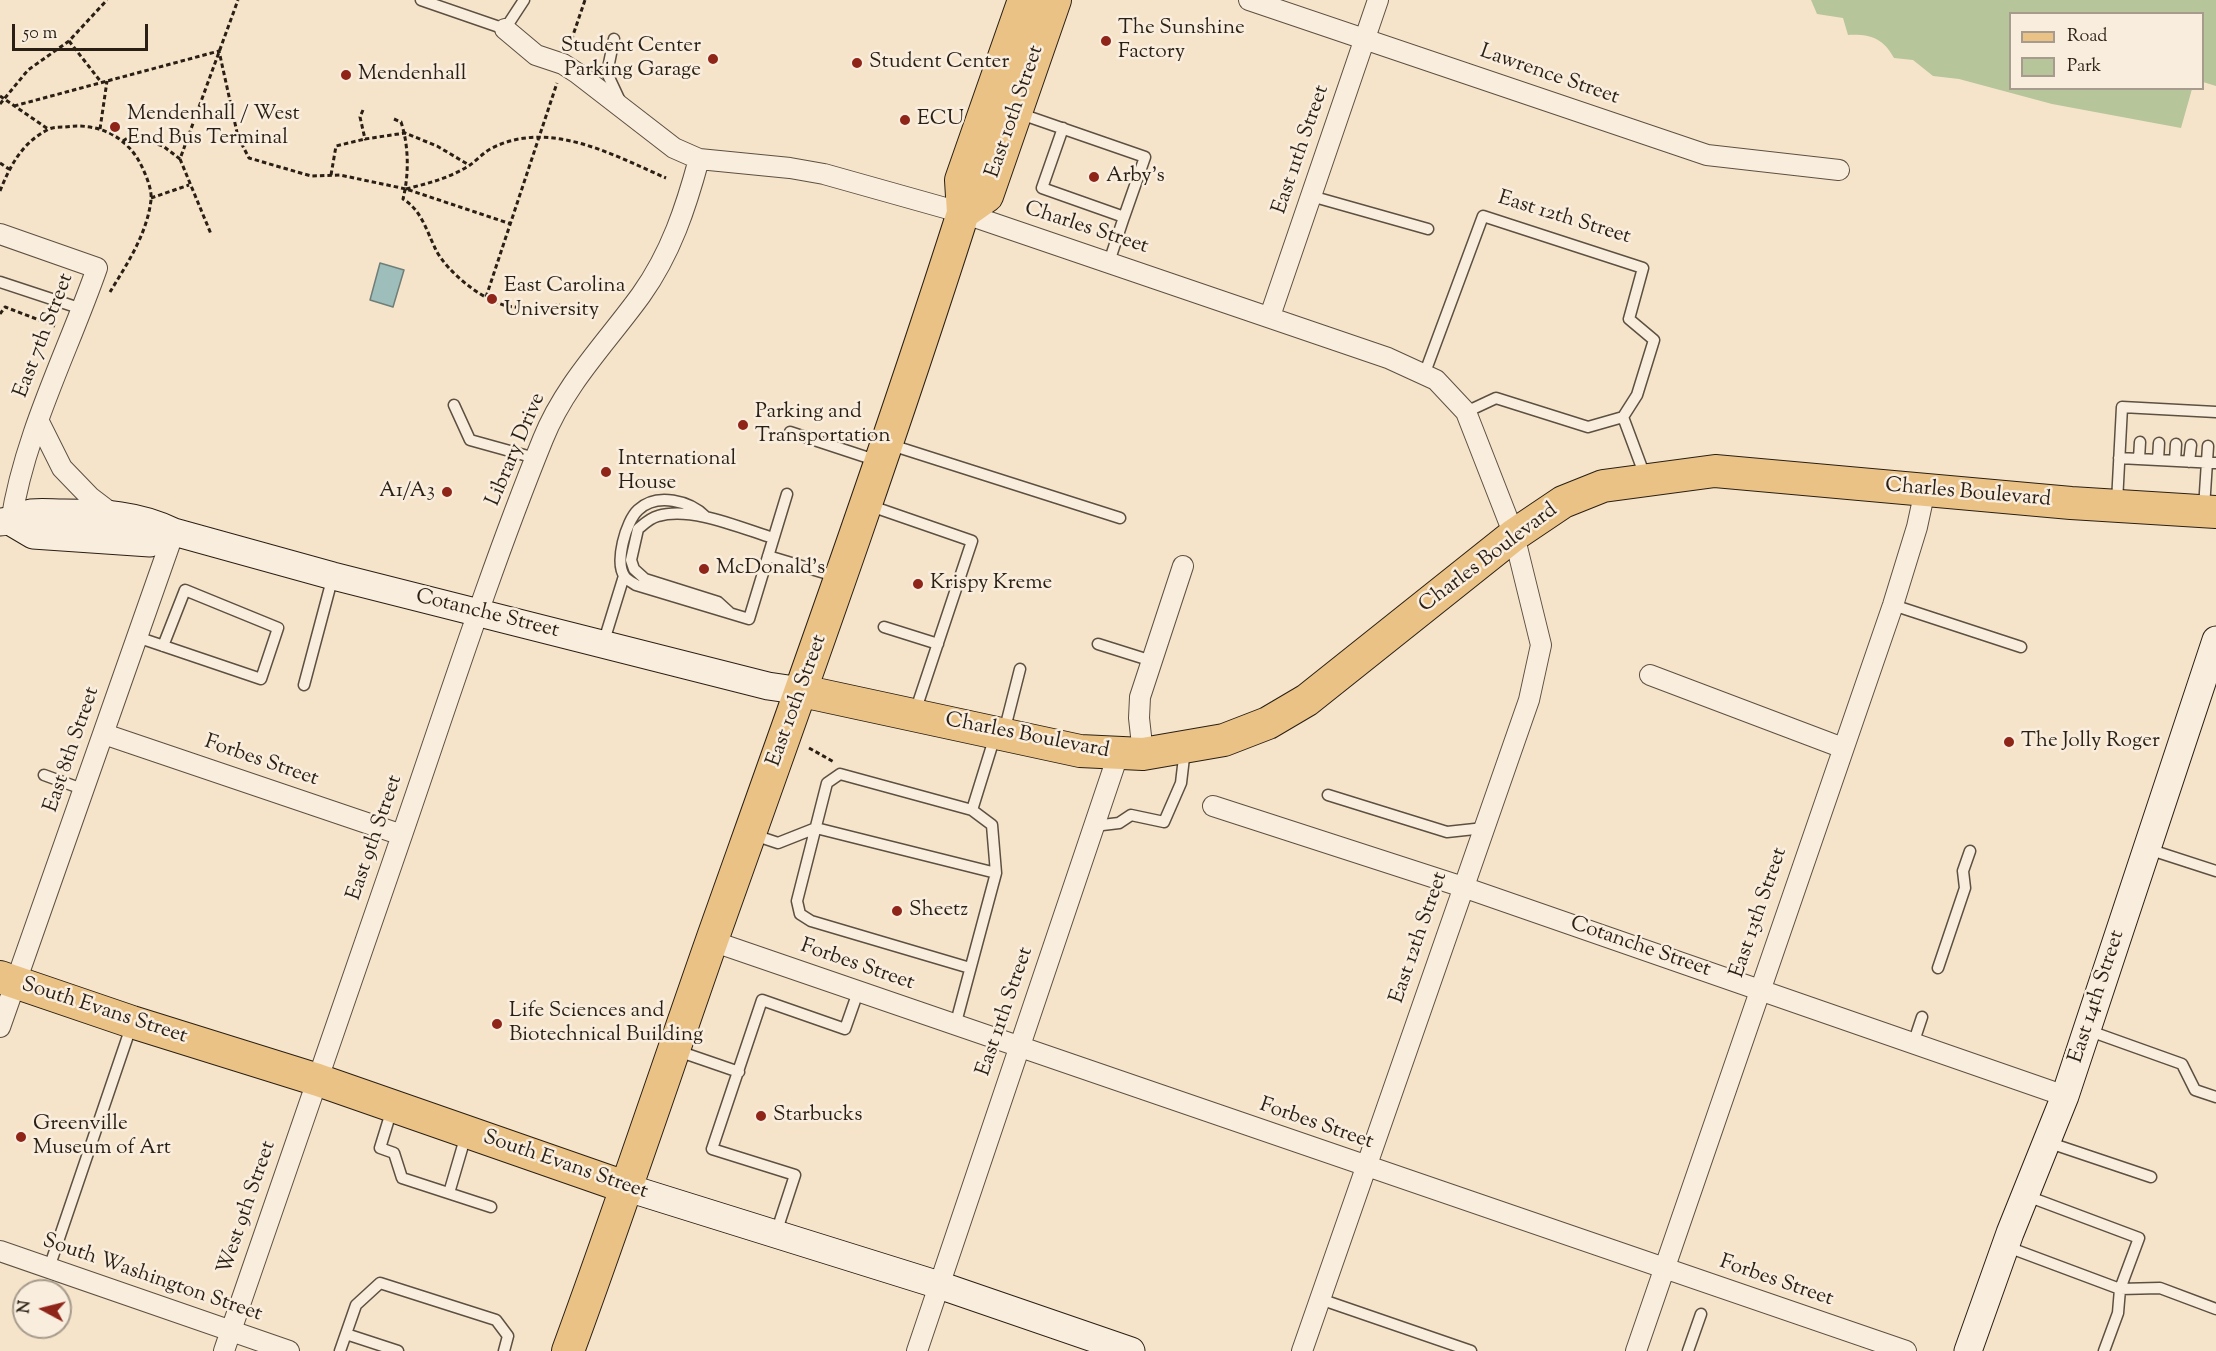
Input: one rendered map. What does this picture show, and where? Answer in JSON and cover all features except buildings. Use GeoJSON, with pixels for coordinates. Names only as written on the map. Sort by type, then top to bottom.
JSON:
{"type":"FeatureCollection","features":[{"type":"Feature","properties":{"kind":"main road","name":"East 10th Street"},"geometry":{"type":"LineString","coordinates":[[568,1351],[628,1188],[712,941],[885,453],[963,213],[961,180],[1024,0]]}},
{"type":"Feature","properties":{"kind":"main road","name":"East 10th Street"},"geometry":{"type":"LineString","coordinates":[[963,213],[987,196],[1054,0]]}},
{"type":"Feature","properties":{"kind":"main road","name":"Charles Boulevard"},"geometry":{"type":"LineString","coordinates":[[802,691],[1080,752],[1131,754],[1185,748],[1224,740],[1268,723],[1307,700],[1514,536],[1563,502],[1603,486],[1715,471],[2210,512]]}},
{"type":"Feature","properties":{"kind":"main road","name":"Cotanche Street"},"geometry":{"type":"LineString","coordinates":[[5,522],[29,513],[111,513],[154,522],[174,532],[333,576],[768,686],[802,691]]}},
{"type":"Feature","properties":{"kind":"main road"},"geometry":{"type":"LineString","coordinates":[[5,522],[33,535],[150,543],[174,532]]}},
{"type":"Feature","properties":{"kind":"main road","name":"East 14th Street"},"geometry":{"type":"LineString","coordinates":[[1968,1351],[2005,1246],[2065,1096],[2216,640]]}},
{"type":"Feature","properties":{"kind":"main road","name":"South Evans Street"},"geometry":{"type":"LineString","coordinates":[[8,980],[132,1022],[318,1080],[628,1188],[939,1285],[1127,1350]]}},
{"type":"Feature","properties":{"kind":"street","name":"Lawrence Street"},"geometry":{"type":"LineString","coordinates":[[1249,0],[1707,155],[1839,170]]}},
{"type":"Feature","properties":{"kind":"street","name":"East 11th Street"},"geometry":{"type":"LineString","coordinates":[[1270,316],[1378,0]]}},
{"type":"Feature","properties":{"kind":"street","name":"Charles Street"},"geometry":{"type":"LineString","coordinates":[[505,29],[536,55],[563,64],[674,148],[699,159],[790,168],[824,174],[963,213],[1270,316],[1388,358],[1436,380],[1466,412],[1514,536]]}},
{"type":"Feature","properties":{"kind":"street","name":"Library Drive"},"geometry":{"type":"LineString","coordinates":[[479,612],[535,459],[560,404],[581,372],[643,292],[665,257],[681,222],[699,159]]}},
{"type":"Feature","properties":{"kind":"street","name":"East 7th Street"},"geometry":{"type":"LineString","coordinates":[[0,234],[97,268],[39,422],[5,522]]}},
{"type":"Feature","properties":{"kind":"street","name":"East 7th Street"},"geometry":{"type":"LineString","coordinates":[[39,422],[62,468],[90,497],[111,513]]}},
{"type":"Feature","properties":{"kind":"street","name":"East 13th Street"},"geometry":{"type":"LineString","coordinates":[[1636,1351],[1893,605],[1917,527],[1925,490]]}},
{"type":"Feature","properties":{"kind":"street","name":"East 8th Street"},"geometry":{"type":"LineString","coordinates":[[0,1028],[8,980],[85,790],[174,532]]}},
{"type":"Feature","properties":{"kind":"street","name":"East 12th Street"},"geometry":{"type":"LineString","coordinates":[[1302,1351],[1529,700],[1541,645],[1514,536]]}},
{"type":"Feature","properties":{"kind":"street"},"geometry":{"type":"LineString","coordinates":[[1131,754],[1139,718],[1140,697],[1183,566]]}},
{"type":"Feature","properties":{"kind":"street","name":"East 9th Street"},"geometry":{"type":"LineString","coordinates":[[318,1080],[479,612]]}},
{"type":"Feature","properties":{"kind":"street"},"geometry":{"type":"LineString","coordinates":[[1650,675],[1843,748]]}},
{"type":"Feature","properties":{"kind":"street","name":"Forbes Street"},"geometry":{"type":"LineString","coordinates":[[104,734],[402,835]]}},
{"type":"Feature","properties":{"kind":"street","name":"East 11th Street"},"geometry":{"type":"LineString","coordinates":[[916,1351],[1094,826],[1131,754]]}},
{"type":"Feature","properties":{"kind":"street","name":"Cotanche Street"},"geometry":{"type":"LineString","coordinates":[[1213,806],[1463,887],[2065,1096]]}},
{"type":"Feature","properties":{"kind":"street","name":"Forbes Street"},"geometry":{"type":"LineString","coordinates":[[712,941],[1906,1351]]}},
{"type":"Feature","properties":{"kind":"street","name":"West 9th Street"},"geometry":{"type":"LineString","coordinates":[[224,1351],[318,1080]]}},
{"type":"Feature","properties":{"kind":"street","name":"South Washington Street"},"geometry":{"type":"LineString","coordinates":[[0,1251],[289,1351]]}},
{"type":"Feature","properties":{"kind":"lane"},"geometry":{"type":"LineString","coordinates":[[421,0],[505,29],[524,0]]}},
{"type":"Feature","properties":{"kind":"lane"},"geometry":{"type":"LineString","coordinates":[[614,39],[607,73],[625,111]]}},
{"type":"Feature","properties":{"kind":"lane"},"geometry":{"type":"LineString","coordinates":[[1016,112],[1145,157],[1109,262]]}},
{"type":"Feature","properties":{"kind":"lane"},"geometry":{"type":"LineString","coordinates":[[1063,128],[1042,188],[1124,217]]}},
{"type":"Feature","properties":{"kind":"lane"},"geometry":{"type":"LineString","coordinates":[[1311,196],[1428,230]]}},
{"type":"Feature","properties":{"kind":"lane","name":"East 12th Street"},"geometry":{"type":"LineString","coordinates":[[1424,375],[1483,216],[1643,268],[1629,319],[1654,340],[1637,395],[1623,417]]}},
{"type":"Feature","properties":{"kind":"lane"},"geometry":{"type":"LineString","coordinates":[[0,282],[82,309]]}},
{"type":"Feature","properties":{"kind":"lane"},"geometry":{"type":"LineString","coordinates":[[1466,412],[1496,399],[1588,427],[1623,417],[1646,479]]}},
{"type":"Feature","properties":{"kind":"lane"},"geometry":{"type":"LineString","coordinates":[[454,405],[470,440],[535,459]]}},
{"type":"Feature","properties":{"kind":"lane"},"geometry":{"type":"LineString","coordinates":[[2116,506],[2122,407],[2212,413]]}},
{"type":"Feature","properties":{"kind":"lane"},"geometry":{"type":"LineString","coordinates":[[790,432],[885,453],[1120,518]]}},
{"type":"Feature","properties":{"kind":"lane"},"geometry":{"type":"LineString","coordinates":[[2139,459],[2140,442]]}},
{"type":"Feature","properties":{"kind":"lane"},"geometry":{"type":"LineString","coordinates":[[2158,460],[2159,443]]}},
{"type":"Feature","properties":{"kind":"lane"},"geometry":{"type":"LineString","coordinates":[[2175,461],[2176,444]]}},
{"type":"Feature","properties":{"kind":"lane"},"geometry":{"type":"LineString","coordinates":[[2189,462],[2191,445]]}},
{"type":"Feature","properties":{"kind":"lane"},"geometry":{"type":"LineString","coordinates":[[2208,446],[2212,463],[2210,512]]}},
{"type":"Feature","properties":{"kind":"lane"},"geometry":{"type":"LineString","coordinates":[[2119,458],[2212,463]]}},
{"type":"Feature","properties":{"kind":"lane"},"geometry":{"type":"LineString","coordinates":[[624,576],[636,585],[749,619],[787,494]]}},
{"type":"Feature","properties":{"kind":"lane"},"geometry":{"type":"LineString","coordinates":[[602,644],[624,576],[620,558],[625,534],[637,510],[654,502],[671,500],[694,505],[706,517]]}},
{"type":"Feature","properties":{"kind":"lane"},"geometry":{"type":"LineString","coordinates":[[867,505],[972,541],[914,715]]}},
{"type":"Feature","properties":{"kind":"lane"},"geometry":{"type":"LineString","coordinates":[[731,615],[718,602],[645,579],[634,569],[631,560],[638,529],[659,515],[706,517],[773,538]]}},
{"type":"Feature","properties":{"kind":"lane"},"geometry":{"type":"LineString","coordinates":[[768,556],[842,578]]}},
{"type":"Feature","properties":{"kind":"lane"},"geometry":{"type":"LineString","coordinates":[[304,685],[333,576]]}},
{"type":"Feature","properties":{"kind":"lane"},"geometry":{"type":"LineString","coordinates":[[137,637],[163,646],[261,679],[278,628],[185,590],[163,646]]}},
{"type":"Feature","properties":{"kind":"lane"},"geometry":{"type":"LineString","coordinates":[[1893,605],[2022,647]]}},
{"type":"Feature","properties":{"kind":"lane"},"geometry":{"type":"LineString","coordinates":[[884,627],[938,644]]}},
{"type":"Feature","properties":{"kind":"lane"},"geometry":{"type":"LineString","coordinates":[[1098,644],[1152,661]]}},
{"type":"Feature","properties":{"kind":"lane"},"geometry":{"type":"LineString","coordinates":[[972,810],[1000,734],[1020,669]]}},
{"type":"Feature","properties":{"kind":"lane"},"geometry":{"type":"LineString","coordinates":[[1094,826],[1119,823],[1131,815],[1164,822],[1181,783],[1185,748]]}},
{"type":"Feature","properties":{"kind":"lane"},"geometry":{"type":"LineString","coordinates":[[955,1026],[996,873],[992,825],[972,810],[840,774],[827,783],[797,901],[800,914],[811,921],[970,968]]}},
{"type":"Feature","properties":{"kind":"lane"},"geometry":{"type":"LineString","coordinates":[[44,775],[85,790]]}},
{"type":"Feature","properties":{"kind":"lane"},"geometry":{"type":"LineString","coordinates":[[1328,795],[1447,832],[1484,828]]}},
{"type":"Feature","properties":{"kind":"lane"},"geometry":{"type":"LineString","coordinates":[[751,834],[778,843],[816,828],[996,873]]}},
{"type":"Feature","properties":{"kind":"lane"},"geometry":{"type":"LineString","coordinates":[[2147,848],[2216,871]]}},
{"type":"Feature","properties":{"kind":"lane"},"geometry":{"type":"LineString","coordinates":[[1938,968],[1965,888],[1963,871],[1970,851]]}},
{"type":"Feature","properties":{"kind":"lane"},"geometry":{"type":"LineString","coordinates":[[776,1234],[795,1175],[712,1149],[762,1000],[845,1029],[858,992]]}},
{"type":"Feature","properties":{"kind":"lane"},"geometry":{"type":"LineString","coordinates":[[1913,1044],[1922,1017]]}},
{"type":"Feature","properties":{"kind":"lane"},"geometry":{"type":"LineString","coordinates":[[49,1268],[132,1022]]}},
{"type":"Feature","properties":{"kind":"lane"},"geometry":{"type":"LineString","coordinates":[[2087,1030],[2182,1064],[2195,1090],[2216,1097]]}},
{"type":"Feature","properties":{"kind":"lane"},"geometry":{"type":"LineString","coordinates":[[675,1050],[739,1072]]}},
{"type":"Feature","properties":{"kind":"lane"},"geometry":{"type":"LineString","coordinates":[[394,1106],[380,1148],[394,1153],[402,1178],[491,1207]]}},
{"type":"Feature","properties":{"kind":"lane"},"geometry":{"type":"LineString","coordinates":[[449,1193],[467,1132]]}},
{"type":"Feature","properties":{"kind":"lane"},"geometry":{"type":"LineString","coordinates":[[2047,1142],[2151,1178]]}},
{"type":"Feature","properties":{"kind":"lane"},"geometry":{"type":"LineString","coordinates":[[2025,1196],[2139,1238],[2120,1289],[2118,1313],[2104,1351]]}},
{"type":"Feature","properties":{"kind":"lane"},"geometry":{"type":"LineString","coordinates":[[2005,1246],[2120,1289],[2160,1288],[2216,1309]]}},
{"type":"Feature","properties":{"kind":"lane"},"geometry":{"type":"LineString","coordinates":[[340,1351],[356,1305],[380,1283],[496,1320],[508,1336],[504,1351]]}},
{"type":"Feature","properties":{"kind":"lane"},"geometry":{"type":"LineString","coordinates":[[1320,1299],[1471,1351]]}},
{"type":"Feature","properties":{"kind":"lane"},"geometry":{"type":"LineString","coordinates":[[1688,1351],[1701,1314]]}},
{"type":"Feature","properties":{"kind":"lane"},"geometry":{"type":"LineString","coordinates":[[346,1335],[398,1351]]}},
{"type":"Feature","properties":{"kind":"path"},"geometry":{"type":"LineString","coordinates":[[0,104],[2,98],[28,70],[69,41],[107,0]]}},
{"type":"Feature","properties":{"kind":"path"},"geometry":{"type":"LineString","coordinates":[[180,159],[238,0]]}},
{"type":"Feature","properties":{"kind":"path"},"geometry":{"type":"LineString","coordinates":[[569,49],[585,0]]}},
{"type":"Feature","properties":{"kind":"path"},"geometry":{"type":"LineString","coordinates":[[69,41],[101,82]]}},
{"type":"Feature","properties":{"kind":"path"},"geometry":{"type":"LineString","coordinates":[[14,106],[219,51]]}},
{"type":"Feature","properties":{"kind":"path"},"geometry":{"type":"LineString","coordinates":[[219,51],[238,137],[249,158],[311,176],[331,175],[405,189],[511,224]]}},
{"type":"Feature","properties":{"kind":"path"},"geometry":{"type":"LineString","coordinates":[[486,297],[559,78]]}},
{"type":"Feature","properties":{"kind":"path"},"geometry":{"type":"LineString","coordinates":[[100,129],[107,81]]}},
{"type":"Feature","properties":{"kind":"path"},"geometry":{"type":"LineString","coordinates":[[2,98],[48,129]]}},
{"type":"Feature","properties":{"kind":"path"},"geometry":{"type":"LineString","coordinates":[[363,110],[360,117],[365,139]]}},
{"type":"Feature","properties":{"kind":"path"},"geometry":{"type":"LineString","coordinates":[[394,119],[401,122],[405,133],[403,199],[412,204],[421,217],[442,260],[466,284],[486,297],[512,308],[560,305]]}},
{"type":"Feature","properties":{"kind":"path"},"geometry":{"type":"LineString","coordinates":[[331,175],[336,146],[405,133],[437,146],[469,165]]}},
{"type":"Feature","properties":{"kind":"path"},"geometry":{"type":"LineString","coordinates":[[123,141],[131,136],[142,139],[163,146],[180,159],[210,234]]}},
{"type":"Feature","properties":{"kind":"path"},"geometry":{"type":"LineString","coordinates":[[405,189],[437,182],[469,165],[491,148],[522,138],[540,136],[588,144],[666,178]]}},
{"type":"Feature","properties":{"kind":"path"},"geometry":{"type":"LineString","coordinates":[[0,163],[9,169]]}},
{"type":"Feature","properties":{"kind":"path"},"geometry":{"type":"LineString","coordinates":[[151,198],[190,185]]}},
{"type":"Feature","properties":{"kind":"path"},"geometry":{"type":"LineString","coordinates":[[0,314],[5,307],[57,327]]}},
{"type":"Feature","properties":{"kind":"path"},"geometry":{"type":"LineString","coordinates":[[809,748],[833,760],[840,774]]}},
{"type":"Feature","properties":{"kind":"green space"},"geometry":{"type":"Polygon","coordinates":[[[1811,0],[2216,0],[2216,86],[2204,82],[2204,12],[2009,12],[2009,90],[2192,90],[2181,128],[2052,104],[1959,79],[1933,76],[1913,60],[1894,58],[1885,46],[1875,39],[1863,35],[1848,35],[1843,18],[1817,14],[1811,0]]]}},
{"type":"Feature","properties":{"kind":"water"},"geometry":{"type":"Polygon","coordinates":[[[380,263],[404,270],[393,307],[370,300],[380,263]]]}},
{"type":"Feature","properties":{"kind":"place","name":"The Sunshine Factory"},"geometry":{"type":"Point","coordinates":[1106,41]}},
{"type":"Feature","properties":{"kind":"place","name":"Student Center Parking Garage"},"geometry":{"type":"Point","coordinates":[713,59]}},
{"type":"Feature","properties":{"kind":"place","name":"Student Center"},"geometry":{"type":"Point","coordinates":[857,63]}},
{"type":"Feature","properties":{"kind":"place","name":"Mendenhall"},"geometry":{"type":"Point","coordinates":[346,75]}},
{"type":"Feature","properties":{"kind":"place","name":"ECU"},"geometry":{"type":"Point","coordinates":[905,120]}},
{"type":"Feature","properties":{"kind":"place","name":"Mendenhall / West End Bus Terminal"},"geometry":{"type":"Point","coordinates":[115,127]}},
{"type":"Feature","properties":{"kind":"place","name":"Arby's"},"geometry":{"type":"Point","coordinates":[1094,177]}},
{"type":"Feature","properties":{"kind":"place","name":"East Carolina University"},"geometry":{"type":"Point","coordinates":[492,299]}},
{"type":"Feature","properties":{"kind":"place","name":"Parking and Transportation"},"geometry":{"type":"Point","coordinates":[743,425]}},
{"type":"Feature","properties":{"kind":"place","name":"International House"},"geometry":{"type":"Point","coordinates":[606,472]}},
{"type":"Feature","properties":{"kind":"place","name":"A1/A3"},"geometry":{"type":"Point","coordinates":[447,492]}},
{"type":"Feature","properties":{"kind":"place","name":"McDonald's"},"geometry":{"type":"Point","coordinates":[704,569]}},
{"type":"Feature","properties":{"kind":"place","name":"Krispy Kreme"},"geometry":{"type":"Point","coordinates":[918,584]}},
{"type":"Feature","properties":{"kind":"place","name":"The Jolly Roger"},"geometry":{"type":"Point","coordinates":[2009,742]}},
{"type":"Feature","properties":{"kind":"place","name":"Sheetz"},"geometry":{"type":"Point","coordinates":[897,911]}},
{"type":"Feature","properties":{"kind":"place","name":"Life Sciences and Biotechnical Building"},"geometry":{"type":"Point","coordinates":[497,1024]}},
{"type":"Feature","properties":{"kind":"place","name":"Starbucks"},"geometry":{"type":"Point","coordinates":[761,1116]}},
{"type":"Feature","properties":{"kind":"place","name":"Greenville Museum of Art"},"geometry":{"type":"Point","coordinates":[21,1137]}}]}
